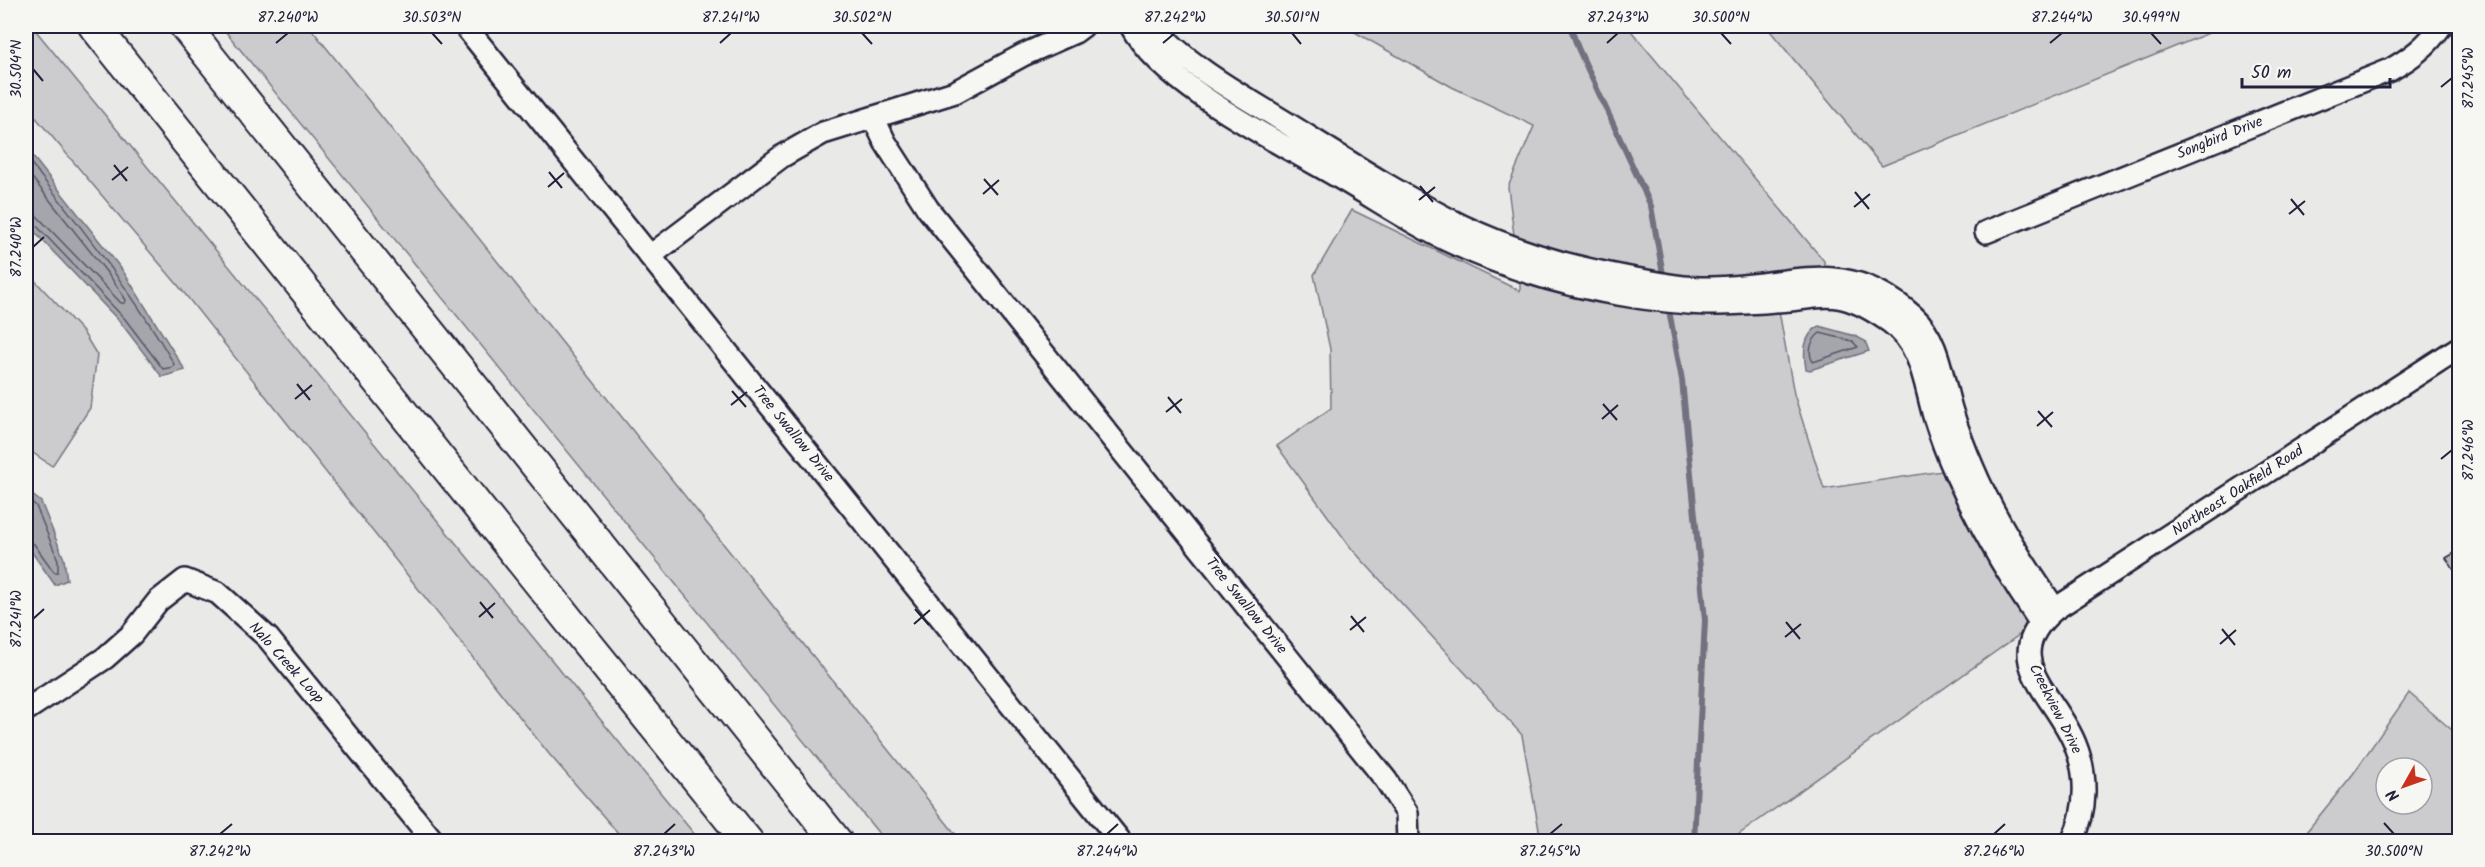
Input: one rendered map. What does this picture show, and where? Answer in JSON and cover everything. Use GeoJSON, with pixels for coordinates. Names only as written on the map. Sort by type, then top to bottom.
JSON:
{"type":"FeatureCollection","features":[{"type":"Feature","properties":{"kind":"highway"},"geometry":{"type":"LineString","coordinates":[[94,26],[748,842]]}},
{"type":"Feature","properties":{"kind":"highway"},"geometry":{"type":"LineString","coordinates":[[185,26],[837,842]]}},
{"type":"Feature","properties":{"kind":"street","name":"Tree Swallow Drive"},"geometry":{"type":"LineString","coordinates":[[465,26],[1121,842]]}},
{"type":"Feature","properties":{"kind":"street"},"geometry":{"type":"LineString","coordinates":[[650,256],[781,157],[823,133],[955,92],[1083,26]]}},
{"type":"Feature","properties":{"kind":"street"},"geometry":{"type":"LineString","coordinates":[[1131,26],[1150,52],[1194,90],[1232,102],[1349,172],[1464,227],[1536,255],[1629,287],[1710,296],[1806,278],[1831,278],[1852,282],[1892,299],[1916,318],[1930,340],[1938,357],[1943,415],[2025,567],[2048,615]]}},
{"type":"Feature","properties":{"kind":"street"},"geometry":{"type":"LineString","coordinates":[[1153,26],[1170,45],[1206,75],[1232,102]]}},
{"type":"Feature","properties":{"kind":"street","name":"Songbird Drive"},"geometry":{"type":"LineString","coordinates":[[1986,231],[2390,70],[2412,58],[2429,42],[2441,26]]}},
{"type":"Feature","properties":{"kind":"street","name":"Tree Swallow Drive"},"geometry":{"type":"LineString","coordinates":[[874,118],[885,142],[928,209],[1386,780],[1407,813],[1408,842]]}},
{"type":"Feature","properties":{"kind":"street","name":"Northeast Oakfield Road"},"geometry":{"type":"LineString","coordinates":[[2048,615],[2460,347]]}},
{"type":"Feature","properties":{"kind":"street","name":"Nalo Creek Loop"},"geometry":{"type":"LineString","coordinates":[[26,710],[105,658],[132,634],[158,601],[185,580],[218,593],[268,638],[434,842]]}},
{"type":"Feature","properties":{"kind":"street","name":"Creekview Drive"},"geometry":{"type":"LineString","coordinates":[[2048,615],[2036,627],[2029,646],[2032,671],[2075,742],[2082,765],[2085,785],[2083,809],[2072,842]]}},
{"type":"Feature","properties":{"kind":"shaded area"},"geometry":{"type":"Polygon","coordinates":[[[26,26],[32,26],[700,841],[625,841],[549,754],[177,284],[26,106],[26,26]]]}},
{"type":"Feature","properties":{"kind":"shaded area"},"geometry":{"type":"Polygon","coordinates":[[[221,26],[309,26],[961,841],[885,841],[221,26]]]}},
{"type":"Feature","properties":{"kind":"shaded area"},"geometry":{"type":"Polygon","coordinates":[[[1344,26],[1627,26],[1824,261],[1825,268],[1796,269],[1725,278],[1661,274],[1561,251],[1514,235],[1508,187],[1534,126],[1452,87],[1344,26]]]}},
{"type":"Feature","properties":{"kind":"shaded area"},"geometry":{"type":"Polygon","coordinates":[[[1766,26],[2226,26],[1882,166],[1766,26]]]}},
{"type":"Feature","properties":{"kind":"shaded area"},"geometry":{"type":"Polygon","coordinates":[[[1352,210],[1520,291],[1520,281],[1588,300],[1710,316],[1779,311],[1794,394],[1824,489],[1942,471],[1980,548],[2027,622],[2023,632],[1732,841],[1541,841],[1522,735],[1351,548],[1277,446],[1331,408],[1330,349],[1314,275],[1352,210]]]}},
{"type":"Feature","properties":{"kind":"shaded area"},"geometry":{"type":"Polygon","coordinates":[[[26,271],[83,332],[97,355],[90,408],[52,466],[26,448],[26,271]]]}},
{"type":"Feature","properties":{"kind":"shaded area"},"geometry":{"type":"Polygon","coordinates":[[[2409,693],[2459,736],[2459,841],[2299,841],[2353,774],[2409,693]]]}},
{"type":"Feature","properties":{"kind":"water"},"geometry":{"type":"Polygon","coordinates":[[[26,148],[123,271],[185,370],[162,377],[121,323],[26,223],[26,148]]]}},
{"type":"Feature","properties":{"kind":"water"},"geometry":{"type":"Polygon","coordinates":[[[1819,326],[1865,341],[1869,351],[1810,370],[1806,369],[1805,345],[1810,335],[1819,326]]]}},
{"type":"Feature","properties":{"kind":"water"},"geometry":{"type":"Polygon","coordinates":[[[26,490],[41,502],[64,559],[67,580],[55,585],[26,544],[26,490]]]}},
{"type":"Feature","properties":{"kind":"building"},"geometry":{"type":"Polygon","coordinates":[[[2456,552],[2460,559],[2460,579],[2446,558],[2456,552]]]}},
{"type":"Feature","properties":{"kind":"waterway"},"geometry":{"type":"LineString","coordinates":[[1570,26],[1651,206],[1664,280]]}},
{"type":"Feature","properties":{"kind":"waterway"},"geometry":{"type":"LineString","coordinates":[[1668,305],[1682,380],[1705,620],[1694,842]]}}]}
